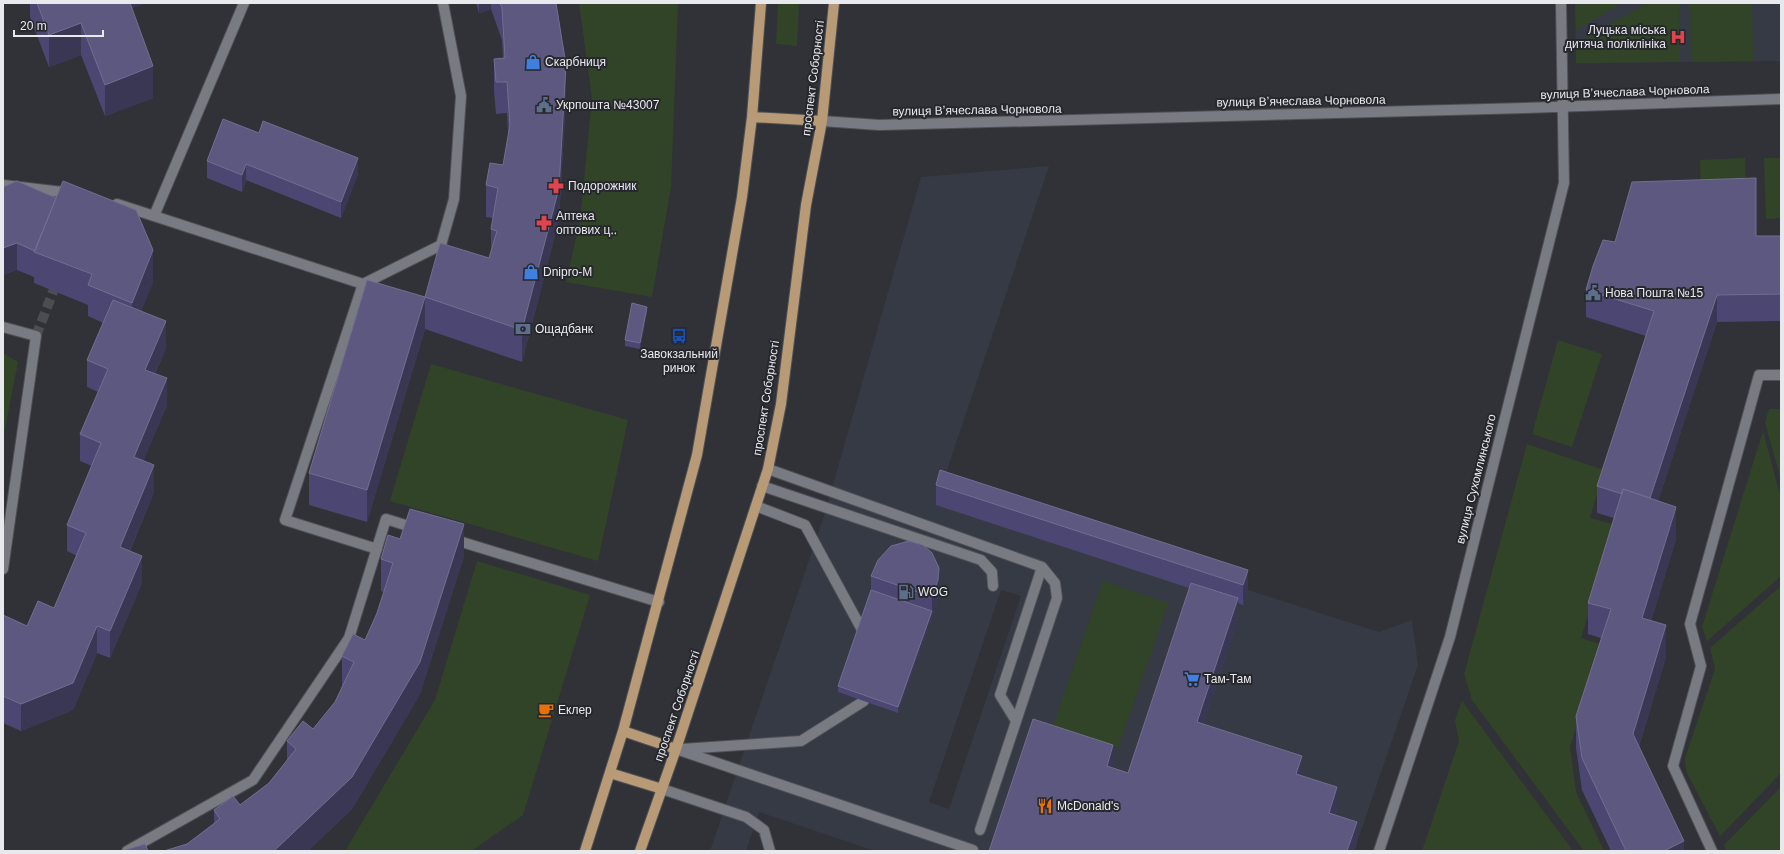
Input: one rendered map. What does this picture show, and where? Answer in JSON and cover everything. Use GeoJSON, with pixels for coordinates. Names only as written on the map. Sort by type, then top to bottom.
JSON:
{"type":"FeatureCollection","features":[{"type":"Feature","properties":{"kind":"main road"},"geometry":{"type":"LineString","coordinates":[[585,851],[624,731],[697,455],[742,197],[752,116],[761,3]]}},
{"type":"Feature","properties":{"kind":"main road","name":"проспект Соборності"},"geometry":{"type":"LineString","coordinates":[[640,851],[676,749],[768,469],[781,404],[806,205],[822,121],[834,3]]}},
{"type":"Feature","properties":{"kind":"main road"},"geometry":{"type":"LineString","coordinates":[[752,116],[822,121]]}},
{"type":"Feature","properties":{"kind":"main road"},"geometry":{"type":"LineString","coordinates":[[624,731],[676,749]]}},
{"type":"Feature","properties":{"kind":"main road"},"geometry":{"type":"LineString","coordinates":[[610,773],[662,789]]}},
{"type":"Feature","properties":{"kind":"street"},"geometry":{"type":"LineString","coordinates":[[154,216],[244,3]]}},
{"type":"Feature","properties":{"kind":"street"},"geometry":{"type":"LineString","coordinates":[[377,548],[285,520],[363,284],[440,245],[454,199],[461,96],[443,3]]}},
{"type":"Feature","properties":{"kind":"street","name":"вулиця Сухомлинського"},"geometry":{"type":"LineString","coordinates":[[1379,851],[1450,637],[1564,183],[1561,3]]}},
{"type":"Feature","properties":{"kind":"street","name":"вулиця Вʼячеслава Чорновола"},"geometry":{"type":"LineString","coordinates":[[822,121],[879,125],[1562,107],[1781,99]]}},
{"type":"Feature","properties":{"kind":"street"},"geometry":{"type":"LineString","coordinates":[[3,185],[83,194]]}},
{"type":"Feature","properties":{"kind":"street"},"geometry":{"type":"LineString","coordinates":[[104,200],[363,284]]}},
{"type":"Feature","properties":{"kind":"street"},"geometry":{"type":"LineString","coordinates":[[3,327],[36,336],[3,569]]}},
{"type":"Feature","properties":{"kind":"street"},"geometry":{"type":"LineString","coordinates":[[1712,851],[1672,766],[1701,666],[1690,624],[1759,375],[1781,375]]}},
{"type":"Feature","properties":{"kind":"street"},"geometry":{"type":"LineString","coordinates":[[768,469],[1042,567],[1055,583],[1057,598],[980,830]]}},
{"type":"Feature","properties":{"kind":"street"},"geometry":{"type":"LineString","coordinates":[[762,486],[981,560],[992,572],[993,586]]}},
{"type":"Feature","properties":{"kind":"street"},"geometry":{"type":"LineString","coordinates":[[756,506],[805,525],[861,628]]}},
{"type":"Feature","properties":{"kind":"street"},"geometry":{"type":"LineString","coordinates":[[127,851],[253,780],[349,638],[386,519],[659,602]]}},
{"type":"Feature","properties":{"kind":"street"},"geometry":{"type":"LineString","coordinates":[[1016,721],[1000,695],[1042,567]]}},
{"type":"Feature","properties":{"kind":"street"},"geometry":{"type":"LineString","coordinates":[[676,749],[801,741],[864,701]]}},
{"type":"Feature","properties":{"kind":"street"},"geometry":{"type":"LineString","coordinates":[[676,749],[973,850]]}},
{"type":"Feature","properties":{"kind":"street"},"geometry":{"type":"LineString","coordinates":[[662,789],[746,817],[764,830],[770,851]]}},
{"type":"Feature","properties":{"kind":"shaded area","name":"Луцька міська дитяча поліклініка"},"geometry":{"type":"Polygon","coordinates":[[[1575,3],[1781,3],[1781,61],[1576,63],[1575,3]]]}},
{"type":"Feature","properties":{"kind":"shaded area"},"geometry":{"type":"Polygon","coordinates":[[[1049,166],[940,491],[1379,632],[1412,620],[1418,665],[1354,851],[875,851],[759,812],[746,851],[710,851],[824,516],[921,177],[1049,166]],[[1001,590],[929,802],[949,809],[1021,596],[1001,590]]]}},
{"type":"Feature","properties":{"kind":"green space"},"geometry":{"type":"Polygon","coordinates":[[[579,3],[678,3],[671,187],[652,297],[566,282],[580,221],[592,98],[579,3]]]}},
{"type":"Feature","properties":{"kind":"green space"},"geometry":{"type":"Polygon","coordinates":[[[778,3],[799,3],[797,46],[776,44],[778,3]]]}},
{"type":"Feature","properties":{"kind":"green space"},"geometry":{"type":"Polygon","coordinates":[[[1575,3],[1622,3],[1576,30],[1575,3]]]}},
{"type":"Feature","properties":{"kind":"green space"},"geometry":{"type":"Polygon","coordinates":[[[1647,3],[1679,3],[1680,62],[1576,63],[1576,44],[1647,3]]]}},
{"type":"Feature","properties":{"kind":"green space"},"geometry":{"type":"Polygon","coordinates":[[[1690,3],[1752,3],[1753,61],[1691,62],[1690,3]]]}},
{"type":"Feature","properties":{"kind":"green space"},"geometry":{"type":"Polygon","coordinates":[[[1745,158],[1746,195],[1701,197],[1700,160],[1745,158]]]}},
{"type":"Feature","properties":{"kind":"green space"},"geometry":{"type":"Polygon","coordinates":[[[1764,158],[1781,158],[1781,218],[1766,219],[1764,158]]]}},
{"type":"Feature","properties":{"kind":"green space"},"geometry":{"type":"Polygon","coordinates":[[[1558,340],[1602,354],[1572,447],[1532,434],[1558,340]]]}},
{"type":"Feature","properties":{"kind":"green space"},"geometry":{"type":"Polygon","coordinates":[[[3,353],[18,362],[3,438],[3,353]]]}},
{"type":"Feature","properties":{"kind":"green space"},"geometry":{"type":"Polygon","coordinates":[[[431,364],[628,420],[598,561],[390,501],[431,364]]]}},
{"type":"Feature","properties":{"kind":"green space"},"geometry":{"type":"Polygon","coordinates":[[[1769,409],[1781,409],[1781,479],[1765,423],[1769,409]]]}},
{"type":"Feature","properties":{"kind":"green space"},"geometry":{"type":"Polygon","coordinates":[[[1763,431],[1781,499],[1781,576],[1707,641],[1702,627],[1763,431]]]}},
{"type":"Feature","properties":{"kind":"green space"},"geometry":{"type":"Polygon","coordinates":[[[1527,444],[1604,470],[1590,518],[1616,525],[1581,638],[1603,645],[1570,747],[1576,792],[1604,851],[1584,851],[1472,700],[1464,674],[1527,444]]]}},
{"type":"Feature","properties":{"kind":"green space"},"geometry":{"type":"Polygon","coordinates":[[[477,561],[590,595],[523,815],[471,851],[345,851],[435,700],[477,561]]]}},
{"type":"Feature","properties":{"kind":"green space"},"geometry":{"type":"Polygon","coordinates":[[[1103,581],[1168,603],[1118,748],[1053,726],[1103,581]]]}},
{"type":"Feature","properties":{"kind":"green space"},"geometry":{"type":"Polygon","coordinates":[[[1781,586],[1781,773],[1720,836],[1686,771],[1685,758],[1715,669],[1710,648],[1781,586]]]}},
{"type":"Feature","properties":{"kind":"green space"},"geometry":{"type":"Polygon","coordinates":[[[1462,701],[1573,851],[1422,851],[1459,741],[1455,720],[1462,701]]]}},
{"type":"Feature","properties":{"kind":"green space"},"geometry":{"type":"Polygon","coordinates":[[[1781,787],[1781,851],[1726,851],[1724,845],[1781,787]]]}},
{"type":"Feature","properties":{"kind":"building"},"geometry":{"type":"Polygon","coordinates":[[[37,3],[130,3],[153,66],[105,85],[81,23],[49,35],[37,3]]]}},
{"type":"Feature","properties":{"kind":"building"},"geometry":{"type":"Polygon","coordinates":[[[500,3],[556,3],[566,65],[559,188],[522,330],[425,297],[440,243],[489,258],[497,231],[491,229],[498,188],[486,185],[490,163],[503,165],[510,125],[507,82],[496,82],[494,59],[505,58],[502,8],[500,3]]]}},
{"type":"Feature","properties":{"kind":"building"},"geometry":{"type":"Polygon","coordinates":[[[223,119],[259,133],[263,121],[358,158],[341,202],[246,164],[242,175],[207,161],[223,119]]]}},
{"type":"Feature","properties":{"kind":"building"},"geometry":{"type":"Polygon","coordinates":[[[1756,178],[1756,236],[1781,236],[1781,294],[1717,295],[1650,498],[1623,489],[1622,494],[1597,486],[1654,311],[1586,290],[1603,240],[1615,242],[1632,182],[1756,178]]]}},
{"type":"Feature","properties":{"kind":"building"},"geometry":{"type":"Polygon","coordinates":[[[17,181],[56,198],[35,251],[17,243],[3,248],[3,187],[17,181]]]}},
{"type":"Feature","properties":{"kind":"building"},"geometry":{"type":"Polygon","coordinates":[[[63,181],[136,210],[153,250],[132,303],[88,285],[92,274],[34,252],[63,181]]]}},
{"type":"Feature","properties":{"kind":"building"},"geometry":{"type":"Polygon","coordinates":[[[367,280],[425,297],[367,490],[309,473],[367,280]]]}},
{"type":"Feature","properties":{"kind":"building"},"geometry":{"type":"Polygon","coordinates":[[[113,300],[166,321],[145,370],[167,378],[134,457],[154,465],[120,547],[142,556],[110,631],[97,626],[73,683],[21,704],[3,696],[3,615],[27,626],[38,601],[54,608],[86,533],[67,525],[101,443],[80,434],[108,369],[87,360],[113,300]]]}},
{"type":"Feature","properties":{"kind":"building"},"geometry":{"type":"Polygon","coordinates":[[[632,303],[647,307],[640,343],[625,340],[632,303]]]}},
{"type":"Feature","properties":{"kind":"building"},"geometry":{"type":"Polygon","coordinates":[[[940,470],[1248,570],[1243,585],[936,485],[940,470]]]}},
{"type":"Feature","properties":{"kind":"building"},"geometry":{"type":"Polygon","coordinates":[[[1623,489],[1676,507],[1642,618],[1666,625],[1633,734],[1684,841],[1664,851],[1626,851],[1582,758],[1576,716],[1611,609],[1588,603],[1623,489]]]}},
{"type":"Feature","properties":{"kind":"building"},"geometry":{"type":"Polygon","coordinates":[[[410,509],[464,524],[420,662],[352,777],[274,851],[164,851],[187,844],[220,819],[214,810],[233,796],[240,805],[269,783],[296,749],[287,741],[303,721],[313,729],[335,702],[354,662],[342,656],[353,634],[365,640],[377,613],[393,563],[381,559],[388,535],[400,539],[410,509]]]}},
{"type":"Feature","properties":{"kind":"building"},"geometry":{"type":"Polygon","coordinates":[[[909,541],[923,545],[932,553],[939,568],[938,580],[932,597],[871,576],[878,560],[891,546],[909,541]]]}},
{"type":"Feature","properties":{"kind":"building","name":"Там-Там"},"geometry":{"type":"Polygon","coordinates":[[[1191,583],[1238,598],[1197,722],[1302,756],[1296,774],[1337,787],[1329,813],[1357,822],[1347,851],[989,851],[1033,719],[1113,745],[1107,766],[1128,773],[1191,583]]]}},
{"type":"Feature","properties":{"kind":"building"},"geometry":{"type":"Polygon","coordinates":[[[871,590],[932,611],[898,707],[838,686],[871,590]]]}},
{"type":"Feature","properties":{"kind":"building"},"geometry":{"type":"Polygon","coordinates":[[[145,844],[148,851],[122,851],[145,844]]]}},
{"type":"Feature","properties":{"kind":"tunnel"},"geometry":{"type":"LineString","coordinates":[[36,336],[58,279]]}},
{"type":"Feature","properties":{"kind":"place","name":"Луцька міська дитяча поліклініка"},"geometry":{"type":"Point","coordinates":[1678,37]}},
{"type":"Feature","properties":{"kind":"place","name":"Скарбниця"},"geometry":{"type":"Point","coordinates":[533,62]}},
{"type":"Feature","properties":{"kind":"place","name":"Укрпошта №43007"},"geometry":{"type":"Point","coordinates":[544,105]}},
{"type":"Feature","properties":{"kind":"place","name":"Подорожник"},"geometry":{"type":"Point","coordinates":[556,186]}},
{"type":"Feature","properties":{"kind":"place","name":"Аптека оптових ц‥"},"geometry":{"type":"Point","coordinates":[544,223]}},
{"type":"Feature","properties":{"kind":"place","name":"Dnipro-M"},"geometry":{"type":"Point","coordinates":[531,272]}},
{"type":"Feature","properties":{"kind":"place","name":"Нова Пошта №15"},"geometry":{"type":"Point","coordinates":[1593,293]}},
{"type":"Feature","properties":{"kind":"place","name":"Ощадбанк"},"geometry":{"type":"Point","coordinates":[523,329]}},
{"type":"Feature","properties":{"kind":"place","name":"Завокзальний ринок"},"geometry":{"type":"Point","coordinates":[679,336]}},
{"type":"Feature","properties":{"kind":"place","name":"WOG"},"geometry":{"type":"Point","coordinates":[906,592]}},
{"type":"Feature","properties":{"kind":"place","name":"Там-Там"},"geometry":{"type":"Point","coordinates":[1192,679]}},
{"type":"Feature","properties":{"kind":"place","name":"Еклер"},"geometry":{"type":"Point","coordinates":[546,710]}},
{"type":"Feature","properties":{"kind":"place","name":"McDonald's"},"geometry":{"type":"Point","coordinates":[1045,806]}}]}
